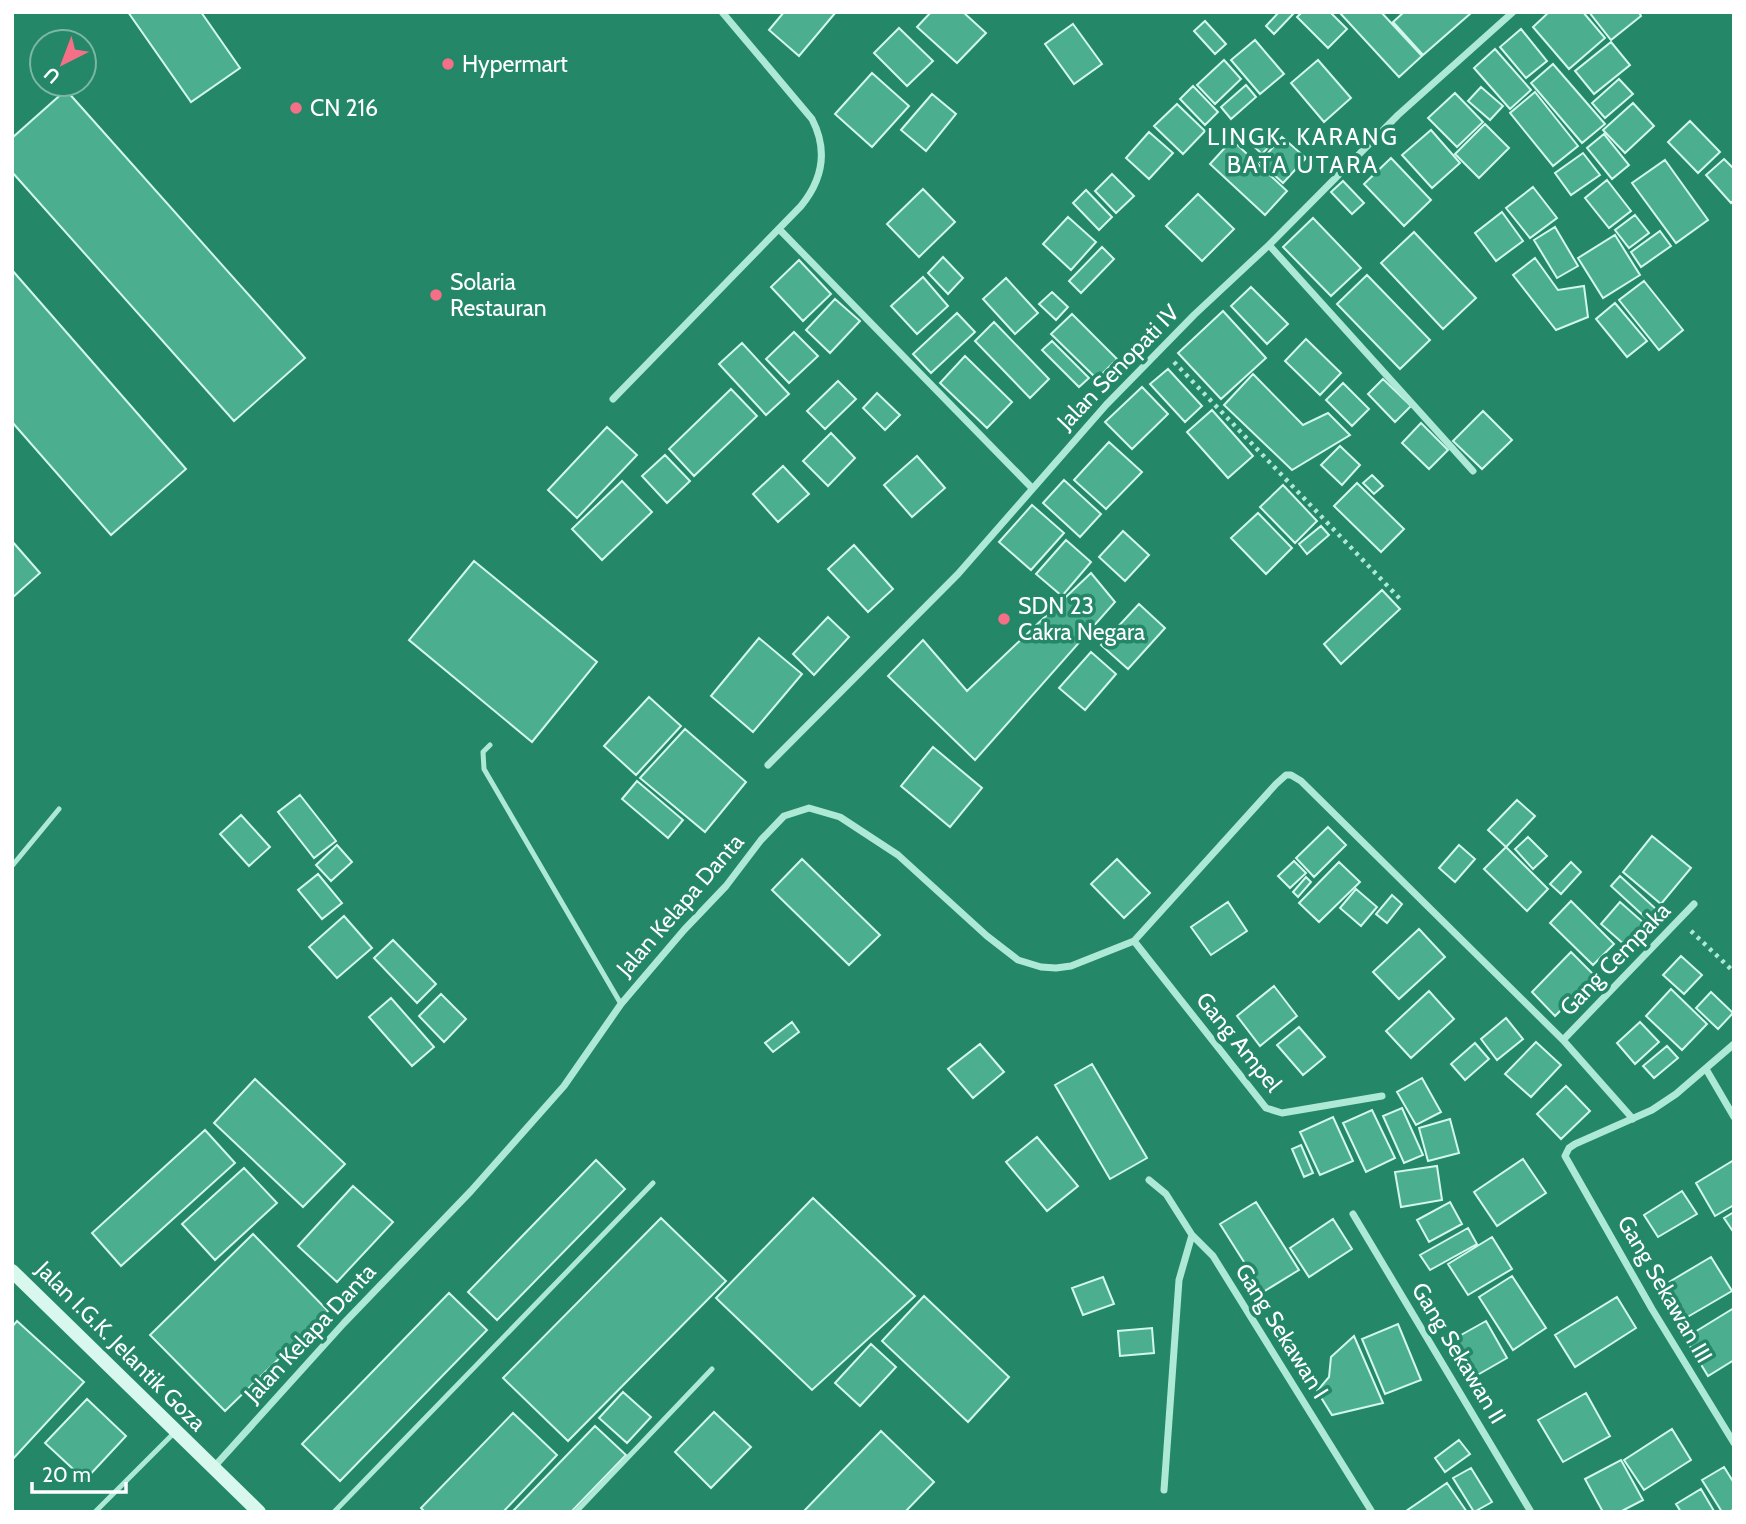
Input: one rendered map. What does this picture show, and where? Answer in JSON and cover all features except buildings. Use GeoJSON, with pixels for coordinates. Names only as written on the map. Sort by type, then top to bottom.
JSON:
{"type":"FeatureCollection","features":[{"type":"Feature","properties":{"kind":"street"},"geometry":{"type":"LineString","coordinates":[[613,399],[801,206],[815,186],[822,164],[821,141],[805,109],[722,12]]}},
{"type":"Feature","properties":{"kind":"street","name":"Jalan Senopati IV"},"geometry":{"type":"LineString","coordinates":[[768,765],[958,574],[1106,405],[1194,315],[1269,245],[1398,115],[1513,12]]}},
{"type":"Feature","properties":{"kind":"street"},"geometry":{"type":"LineString","coordinates":[[779,229],[1032,488]]}},
{"type":"Feature","properties":{"kind":"street"},"geometry":{"type":"LineString","coordinates":[[1269,245],[1474,471]]}},
{"type":"Feature","properties":{"kind":"street","name":"Jalan Kelapa Danta"},"geometry":{"type":"LineString","coordinates":[[212,1469],[344,1323],[471,1191],[564,1086],[621,1004],[684,930],[726,886],[776,823],[784,816],[809,808],[840,817],[898,855],[987,936],[1018,960],[1041,967],[1071,966],[1134,941],[1259,802],[1286,775],[1297,778],[1563,1040]]}},
{"type":"Feature","properties":{"kind":"street","name":"Gang Cempaka"},"geometry":{"type":"LineString","coordinates":[[1563,1040],[1694,904]]}},
{"type":"Feature","properties":{"kind":"street","name":"Gang Ampel"},"geometry":{"type":"LineString","coordinates":[[1134,941],[1266,1108],[1282,1113],[1382,1096]]}},
{"type":"Feature","properties":{"kind":"street"},"geometry":{"type":"LineString","coordinates":[[1563,1040],[1633,1119],[1676,1094],[1734,1044]]}},
{"type":"Feature","properties":{"kind":"street"},"geometry":{"type":"LineString","coordinates":[[1706,1069],[1734,1116]]}},
{"type":"Feature","properties":{"kind":"street","name":"Gang Sekawan III"},"geometry":{"type":"LineString","coordinates":[[1633,1119],[1574,1144],[1566,1154],[1569,1164],[1652,1309],[1734,1443]]}},
{"type":"Feature","properties":{"kind":"street","name":"Gang Sekawan I"},"geometry":{"type":"LineString","coordinates":[[1149,1180],[1166,1194],[1192,1235],[1213,1256],[1372,1512]]}},
{"type":"Feature","properties":{"kind":"street","name":"Gang Sekawan II"},"geometry":{"type":"LineString","coordinates":[[1353,1214],[1531,1512]]}},
{"type":"Feature","properties":{"kind":"street"},"geometry":{"type":"LineString","coordinates":[[1164,1490],[1180,1280],[1192,1235]]}},
{"type":"Feature","properties":{"kind":"street","name":"Jalan I.G.K. Jelantik Goza"},"geometry":{"type":"LineString","coordinates":[[12,1271],[259,1512]]}},
{"type":"Feature","properties":{"kind":"lane"},"geometry":{"type":"LineString","coordinates":[[490,745],[483,752],[484,769],[621,1004]]}},
{"type":"Feature","properties":{"kind":"lane"},"geometry":{"type":"LineString","coordinates":[[12,866],[59,809]]}},
{"type":"Feature","properties":{"kind":"lane"},"geometry":{"type":"LineString","coordinates":[[334,1512],[653,1183]]}},
{"type":"Feature","properties":{"kind":"lane"},"geometry":{"type":"LineString","coordinates":[[576,1512],[712,1369]]}},
{"type":"Feature","properties":{"kind":"lane"},"geometry":{"type":"LineString","coordinates":[[95,1512],[176,1432]]}},
{"type":"Feature","properties":{"kind":"path"},"geometry":{"type":"LineString","coordinates":[[1161,349],[1401,600]]}},
{"type":"Feature","properties":{"kind":"path"},"geometry":{"type":"LineString","coordinates":[[1679,920],[1734,972]]}},
{"type":"Feature","properties":{"kind":"place","name":"Hypermart"},"geometry":{"type":"Point","coordinates":[448,64]}},
{"type":"Feature","properties":{"kind":"place","name":"CN 216"},"geometry":{"type":"Point","coordinates":[296,108]}},
{"type":"Feature","properties":{"kind":"place","name":"Solaria Restauran"},"geometry":{"type":"Point","coordinates":[436,295]}},
{"type":"Feature","properties":{"kind":"place","name":"SDN 23 Cakra Negara"},"geometry":{"type":"Point","coordinates":[1004,619]}},
{"type":"Feature","properties":{"kind":"district","name":"LINGK. KARANG BATA UTARA"},"geometry":{"type":"Point","coordinates":[1303,151]}}]}
